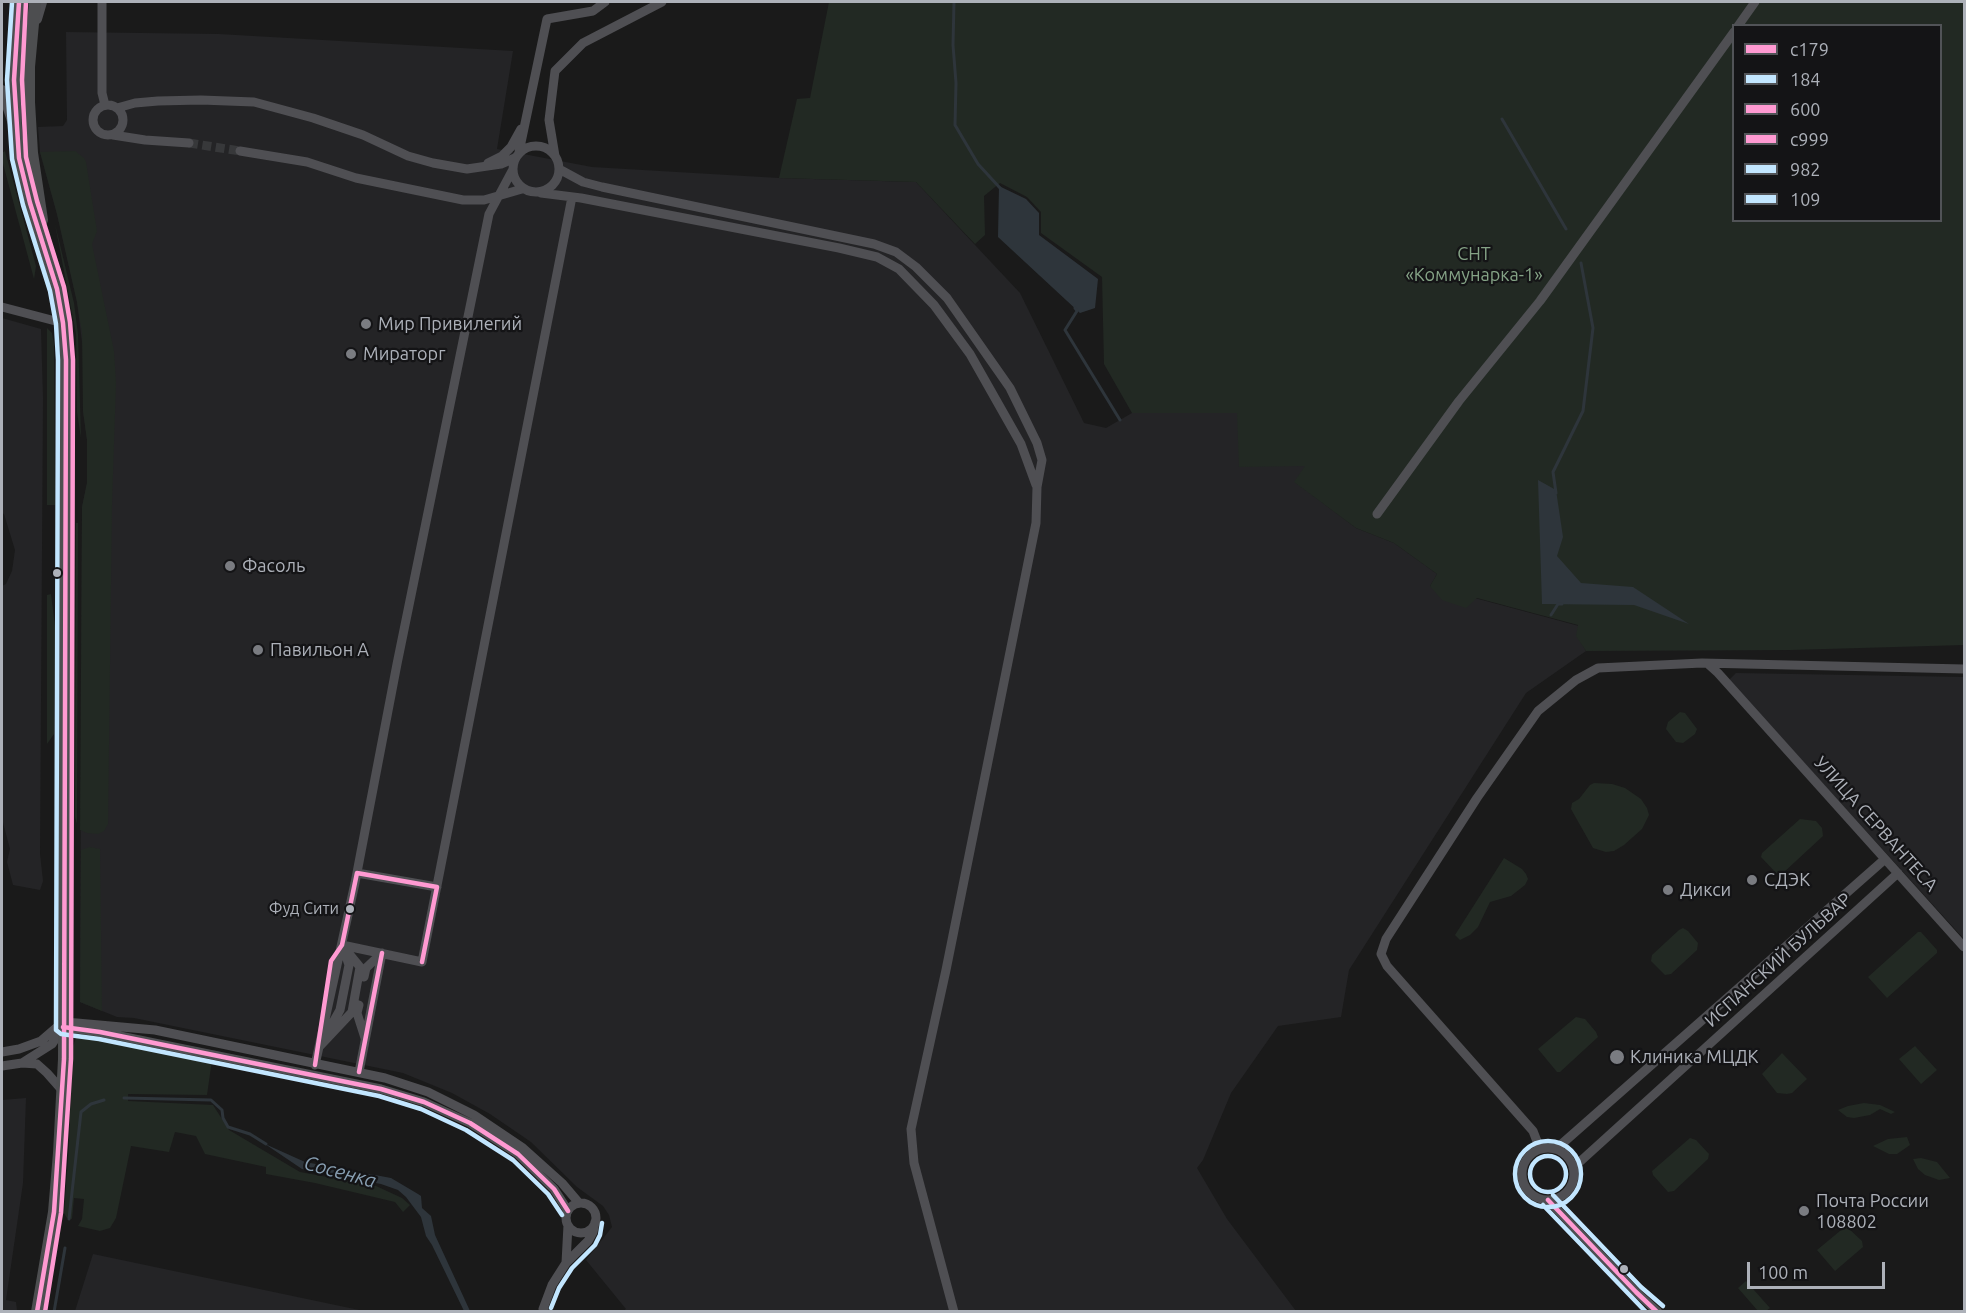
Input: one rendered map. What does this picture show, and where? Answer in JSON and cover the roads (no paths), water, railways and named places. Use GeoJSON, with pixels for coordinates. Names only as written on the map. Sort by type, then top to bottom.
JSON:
{"type":"FeatureCollection","features":[{"type":"Feature","properties":{"kind":"main road"},"geometry":{"type":"LineString","coordinates":[[19,2],[14,80],[15,130],[30,203],[47,254]]}},
{"type":"Feature","properties":{"kind":"main road"},"geometry":{"type":"LineString","coordinates":[[35,2],[29,68],[30,132],[47,254],[63,323],[66,360],[62,1090],[54,1212],[38,1311]]}},
{"type":"Feature","properties":{"kind":"street"},"geometry":{"type":"LineString","coordinates":[[32,37],[42,2]]}},
{"type":"Feature","properties":{"kind":"street"},"geometry":{"type":"LineString","coordinates":[[102,2],[102,93],[105,105]]}},
{"type":"Feature","properties":{"kind":"street"},"geometry":{"type":"LineString","coordinates":[[315,1065],[357,873],[397,664],[489,214],[512,171],[517,155],[547,19],[593,11],[605,2]]}},
{"type":"Feature","properties":{"kind":"street"},"geometry":{"type":"LineString","coordinates":[[541,193],[556,182],[559,169],[549,120],[555,70],[583,44],[662,2]]}},
{"type":"Feature","properties":{"kind":"street"},"geometry":{"type":"LineString","coordinates":[[1739,24],[1755,2]]}},
{"type":"Feature","properties":{"kind":"street"},"geometry":{"type":"LineString","coordinates":[[1377,514],[1459,401],[1539,301],[1732,35]]}},
{"type":"Feature","properties":{"kind":"street"},"geometry":{"type":"LineString","coordinates":[[2,90],[15,130]]}},
{"type":"Feature","properties":{"kind":"street"},"geometry":{"type":"LineString","coordinates":[[189,143],[104,135],[97,132],[93,124],[93,116],[98,108],[105,105],[117,108],[135,103],[158,101],[254,102],[363,135],[408,156],[467,169],[501,164],[525,148],[538,146],[555,156]]}},
{"type":"Feature","properties":{"kind":"street"},"geometry":{"type":"LineString","coordinates":[[112,135],[123,123],[122,115],[117,108]]}},
{"type":"Feature","properties":{"kind":"street"},"geometry":{"type":"LineString","coordinates":[[467,169],[491,162],[511,147],[526,115]]}},
{"type":"Feature","properties":{"kind":"street"},"geometry":{"type":"LineString","coordinates":[[240,151],[307,162],[356,178],[463,200],[484,200],[522,189]]}},
{"type":"Feature","properties":{"kind":"street"},"geometry":{"type":"LineString","coordinates":[[559,169],[583,182],[602,187],[874,244],[896,252],[916,267],[947,298],[1010,388],[1037,443],[1042,460],[1037,487],[1036,523],[949,959],[912,1129],[914,1162],[954,1311]]}},
{"type":"Feature","properties":{"kind":"street"},"geometry":{"type":"LineString","coordinates":[[512,171],[514,179],[522,189],[528,192],[572,197],[838,248],[877,257],[899,269],[934,305],[970,354],[1021,444],[1037,487]]}},
{"type":"Feature","properties":{"kind":"street"},"geometry":{"type":"LineString","coordinates":[[342,945],[422,962],[572,197]]}},
{"type":"Feature","properties":{"kind":"street"},"geometry":{"type":"LineString","coordinates":[[2,307],[63,323]]}},
{"type":"Feature","properties":{"kind":"street","name":"УЛИЦА СЕРВАНТЕСА"},"geometry":{"type":"LineString","coordinates":[[1708,664],[1965,947]]}},
{"type":"Feature","properties":{"kind":"street"},"geometry":{"type":"LineString","coordinates":[[1725,681],[1725,672],[1736,664]]}},
{"type":"Feature","properties":{"kind":"street"},"geometry":{"type":"LineString","coordinates":[[1540,1149],[1533,1131],[1387,966],[1382,954],[1384,945],[1477,798],[1541,708],[1576,680],[1598,668],[1736,664],[1965,669]]}},
{"type":"Feature","properties":{"kind":"street","name":"ИСПАНСКИЙ БУЛЬВАР"},"geometry":{"type":"LineString","coordinates":[[1556,1149],[1885,859]]}},
{"type":"Feature","properties":{"kind":"street"},"geometry":{"type":"LineString","coordinates":[[357,873],[437,887]]}},
{"type":"Feature","properties":{"kind":"street","name":"ИСПАНСКИЙ БУЛЬВАР"},"geometry":{"type":"LineString","coordinates":[[1573,1168],[1898,873]]}},
{"type":"Feature","properties":{"kind":"street"},"geometry":{"type":"LineString","coordinates":[[319,1048],[346,1011],[355,966],[342,945]]}},
{"type":"Feature","properties":{"kind":"street"},"geometry":{"type":"LineString","coordinates":[[359,1072],[365,1039],[375,1017],[383,972],[382,953]]}},
{"type":"Feature","properties":{"kind":"street"},"geometry":{"type":"LineString","coordinates":[[365,1039],[357,1013],[366,968],[382,953]]}},
{"type":"Feature","properties":{"kind":"street"},"geometry":{"type":"LineString","coordinates":[[22,1064],[52,1044],[63,1025]]}},
{"type":"Feature","properties":{"kind":"street"},"geometry":{"type":"LineString","coordinates":[[63,1025],[381,1089],[424,1102],[470,1123],[518,1154],[554,1189],[568,1211]]}},
{"type":"Feature","properties":{"kind":"street"},"geometry":{"type":"LineString","coordinates":[[2,1052],[41,1041],[63,1025],[155,1030],[385,1078],[428,1092],[474,1115],[523,1148],[562,1182],[579,1203]]}},
{"type":"Feature","properties":{"kind":"street"},"geometry":{"type":"LineString","coordinates":[[2,1066],[36,1064],[62,1090]]}},
{"type":"Feature","properties":{"kind":"street"},"geometry":{"type":"LineString","coordinates":[[1540,1149],[1556,1149],[1570,1160],[1573,1168],[1572,1182],[1569,1190],[1563,1195],[1548,1200],[1539,1198],[1526,1186],[1523,1169],[1526,1161],[1540,1149]]}},
{"type":"Feature","properties":{"kind":"street"},"geometry":{"type":"LineString","coordinates":[[1548,1200],[1636,1292],[1658,1311]]}},
{"type":"Feature","properties":{"kind":"street"},"geometry":{"type":"LineString","coordinates":[[545,1311],[543,1309],[552,1286],[566,1263],[588,1241],[593,1232],[596,1216],[588,1204],[579,1203],[571,1206],[568,1211],[566,1263]]}},
{"type":"Feature","properties":{"kind":"street"},"geometry":{"type":"LineString","coordinates":[[568,1225],[574,1231],[583,1232],[591,1229],[595,1222]]}},
{"type":"Feature","properties":{"kind":"water"},"geometry":{"type":"Polygon","coordinates":[[[999,186],[1026,199],[1039,213],[1039,235],[1098,279],[1095,308],[1080,313],[998,237],[999,186]]]}},
{"type":"Feature","properties":{"kind":"water"},"geometry":{"type":"Polygon","coordinates":[[[1538,480],[1556,490],[1563,537],[1557,556],[1581,583],[1633,587],[1689,624],[1634,605],[1542,604],[1538,480]]]}},
{"type":"Feature","properties":{"kind":"water"},"geometry":{"type":"Polygon","coordinates":[[[265,1144],[305,1162],[391,1178],[421,1196],[422,1208],[431,1216],[435,1235],[470,1311],[464,1311],[426,1236],[421,1217],[398,1190],[381,1184],[302,1169],[265,1144]]]}},
{"type":"Feature","properties":{"kind":"waterway"},"geometry":{"type":"LineString","coordinates":[[954,2],[955,125],[978,164],[1000,188]]}},
{"type":"Feature","properties":{"kind":"waterway"},"geometry":{"type":"LineString","coordinates":[[1502,119],[1566,229]]}},
{"type":"Feature","properties":{"kind":"waterway"},"geometry":{"type":"LineString","coordinates":[[1556,493],[1553,472],[1583,411],[1593,328],[1581,263]]}},
{"type":"Feature","properties":{"kind":"waterway"},"geometry":{"type":"LineString","coordinates":[[1075,308],[1077,311],[1065,330],[1120,420]]}},
{"type":"Feature","properties":{"kind":"waterway"},"geometry":{"type":"LineString","coordinates":[[1551,615],[1558,604],[1562,604]]}},
{"type":"Feature","properties":{"kind":"waterway","name":"Сосенка"},"geometry":{"type":"LineString","coordinates":[[124,1098],[211,1100],[222,1110],[228,1127],[250,1134],[266,1144]]}},
{"type":"Feature","properties":{"kind":"waterway"},"geometry":{"type":"LineString","coordinates":[[69,1219],[81,1112],[91,1104],[104,1100]]}},
{"type":"Feature","properties":{"kind":"waterway"},"geometry":{"type":"LineString","coordinates":[[54,1312],[65,1248]]}},
{"type":"Feature","properties":{"kind":"tunnel"},"geometry":{"type":"LineString","coordinates":[[189,143],[240,151]]}},
{"type":"Feature","properties":{"kind":"place","name":"Мир Привилегий"},"geometry":{"type":"Point","coordinates":[366,324]}},
{"type":"Feature","properties":{"kind":"place","name":"Мираторг"},"geometry":{"type":"Point","coordinates":[351,354]}},
{"type":"Feature","properties":{"kind":"place","name":"Фасоль"},"geometry":{"type":"Point","coordinates":[230,566]}},
{"type":"Feature","properties":{"kind":"place","name":"Павильон А"},"geometry":{"type":"Point","coordinates":[258,650]}},
{"type":"Feature","properties":{"kind":"place","name":"СДЭК"},"geometry":{"type":"Point","coordinates":[1752,880]}},
{"type":"Feature","properties":{"kind":"place","name":"Дикси"},"geometry":{"type":"Point","coordinates":[1668,890]}},
{"type":"Feature","properties":{"kind":"place","name":"Фуд Сити"},"geometry":{"type":"Point","coordinates":[350,909]}},
{"type":"Feature","properties":{"kind":"place","name":"Клиника МЦДК"},"geometry":{"type":"Point","coordinates":[1617,1057]}},
{"type":"Feature","properties":{"kind":"place","name":"Почта России 108802"},"geometry":{"type":"Point","coordinates":[1804,1211]}},
{"type":"Feature","properties":{"kind":"park label","name":"СНТ «Коммунарка-1»"},"geometry":{"type":"Point","coordinates":[1474,264]}}]}
